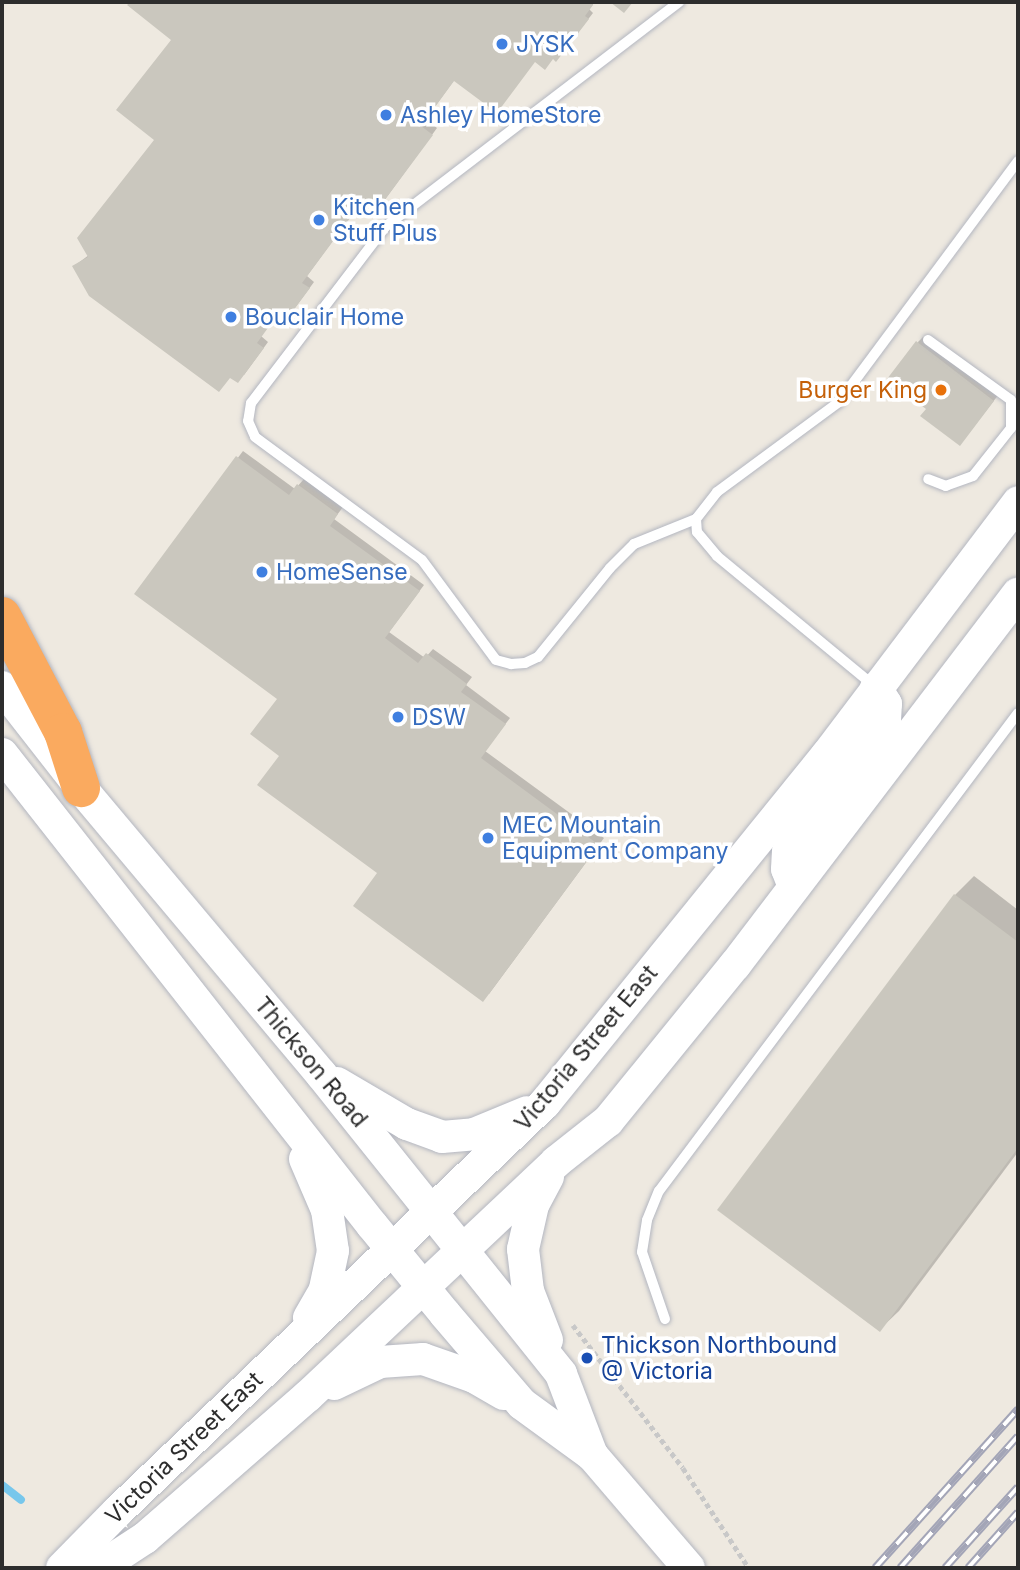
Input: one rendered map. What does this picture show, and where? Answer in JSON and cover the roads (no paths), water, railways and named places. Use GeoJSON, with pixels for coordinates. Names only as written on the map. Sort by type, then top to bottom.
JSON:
{"type":"FeatureCollection","features":[{"type":"Feature","properties":{"kind":"highway"},"geometry":{"type":"LineString","coordinates":[[2,616],[62,732],[81,788]]}},
{"type":"Feature","properties":{"kind":"main road","name":"Victoria Street East"},"geometry":{"type":"LineString","coordinates":[[62,1568],[117,1512],[545,1103],[827,755],[1018,502]]}},
{"type":"Feature","properties":{"kind":"main road","name":"Victoria Street East"},"geometry":{"type":"LineString","coordinates":[[99,1568],[145,1538],[308,1396],[556,1163],[608,1121],[794,887],[1018,593]]}},
{"type":"Feature","properties":{"kind":"main road","name":"Thickson Road"},"geometry":{"type":"LineString","coordinates":[[2,687],[81,788],[321,1074],[561,1374],[592,1455]]}},
{"type":"Feature","properties":{"kind":"main road"},"geometry":{"type":"LineString","coordinates":[[794,887],[787,869],[788,852],[885,722],[886,704],[876,688]]}},
{"type":"Feature","properties":{"kind":"main road","name":"Thickson Road"},"geometry":{"type":"LineString","coordinates":[[2,754],[423,1287],[522,1404],[592,1455],[689,1568]]}},
{"type":"Feature","properties":{"kind":"main road"},"geometry":{"type":"LineString","coordinates":[[321,1074],[407,1124],[442,1137],[474,1134],[545,1103]]}},
{"type":"Feature","properties":{"kind":"main road"},"geometry":{"type":"LineString","coordinates":[[288,1119],[327,1210],[333,1251],[325,1290],[295,1342]]}},
{"type":"Feature","properties":{"kind":"main road"},"geometry":{"type":"LineString","coordinates":[[556,1163],[533,1205],[523,1249],[528,1291],[561,1374]]}},
{"type":"Feature","properties":{"kind":"main road"},"geometry":{"type":"LineString","coordinates":[[308,1396],[380,1362],[423,1359],[474,1377],[522,1404]]}},
{"type":"Feature","properties":{"kind":"lane"},"geometry":{"type":"LineString","coordinates":[[679,2],[386,226],[251,403],[248,421],[255,438],[422,560],[496,660],[511,664],[525,663],[538,657],[610,568],[634,544],[696,519],[717,492],[839,402],[1018,161]]}},
{"type":"Feature","properties":{"kind":"lane"},"geometry":{"type":"LineString","coordinates":[[928,340],[1011,400],[1011,428],[973,477],[946,486],[929,479]]}},
{"type":"Feature","properties":{"kind":"lane"},"geometry":{"type":"LineString","coordinates":[[696,519],[697,531],[717,556],[876,688]]}},
{"type":"Feature","properties":{"kind":"lane"},"geometry":{"type":"LineString","coordinates":[[665,1319],[642,1252],[647,1220],[659,1191],[1018,713]]}},
{"type":"Feature","properties":{"kind":"waterway"},"geometry":{"type":"LineString","coordinates":[[2,1485],[21,1500]]}},
{"type":"Feature","properties":{"kind":"railway"},"geometry":{"type":"LineString","coordinates":[[875,1568],[1018,1409]]}},
{"type":"Feature","properties":{"kind":"railway"},"geometry":{"type":"LineString","coordinates":[[900,1568],[1018,1436]]}},
{"type":"Feature","properties":{"kind":"railway"},"geometry":{"type":"LineString","coordinates":[[945,1568],[1018,1487]]}},
{"type":"Feature","properties":{"kind":"railway"},"geometry":{"type":"LineString","coordinates":[[968,1568],[1018,1512]]}},
{"type":"Feature","properties":{"kind":"place","name":"JYSK"},"geometry":{"type":"Point","coordinates":[502,44]}},
{"type":"Feature","properties":{"kind":"place","name":"Ashley HomeStore"},"geometry":{"type":"Point","coordinates":[386,115]}},
{"type":"Feature","properties":{"kind":"place","name":"Kitchen Stuff Plus"},"geometry":{"type":"Point","coordinates":[319,220]}},
{"type":"Feature","properties":{"kind":"place","name":"Bouclair Home"},"geometry":{"type":"Point","coordinates":[231,317]}},
{"type":"Feature","properties":{"kind":"place","name":"Burger King"},"geometry":{"type":"Point","coordinates":[941,390]}},
{"type":"Feature","properties":{"kind":"place","name":"HomeSense"},"geometry":{"type":"Point","coordinates":[262,572]}},
{"type":"Feature","properties":{"kind":"place","name":"DSW"},"geometry":{"type":"Point","coordinates":[398,717]}},
{"type":"Feature","properties":{"kind":"place","name":"MEC Mountain Equipment Company"},"geometry":{"type":"Point","coordinates":[488,838]}},
{"type":"Feature","properties":{"kind":"place","name":"Thickson Northbound @ Victoria"},"geometry":{"type":"Point","coordinates":[587,1358]}}]}
